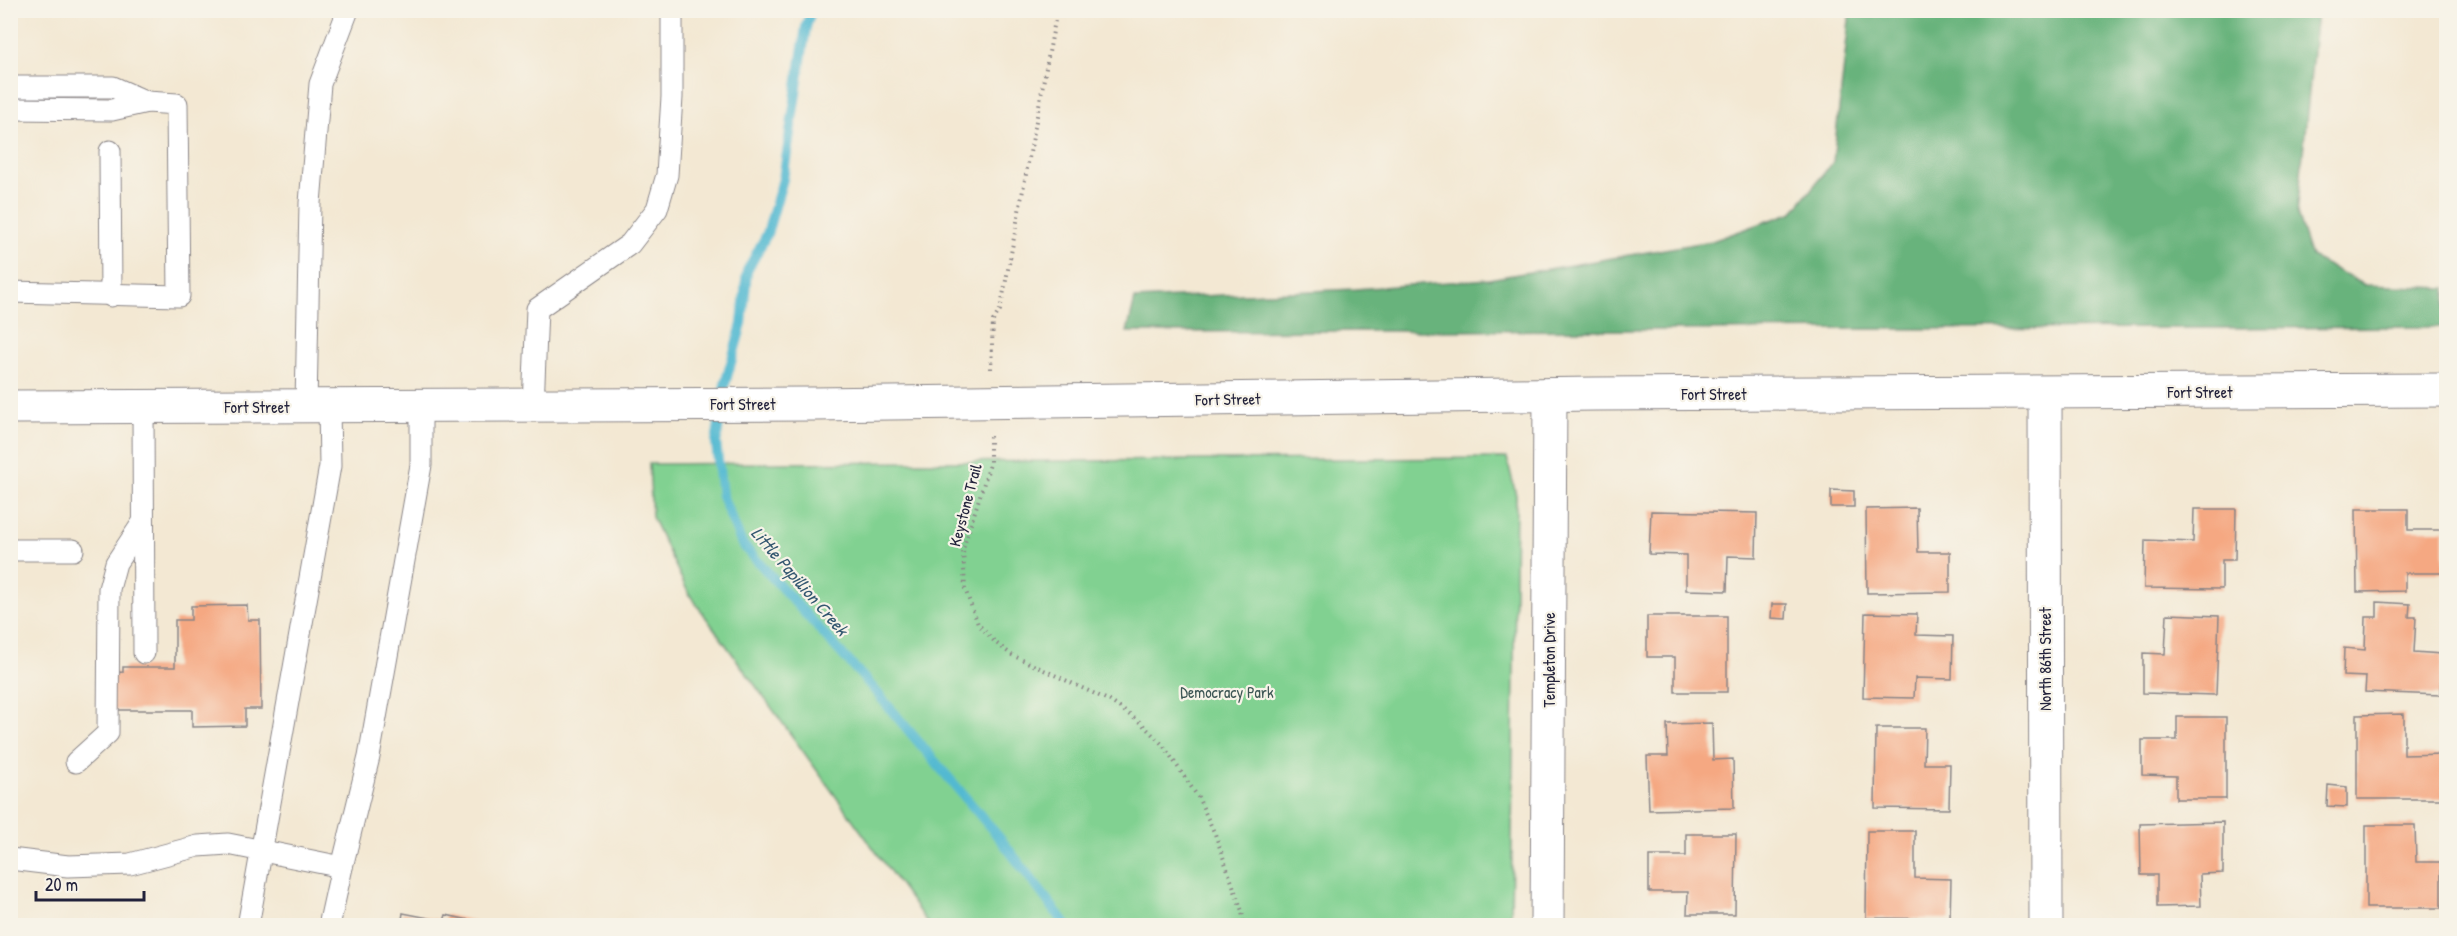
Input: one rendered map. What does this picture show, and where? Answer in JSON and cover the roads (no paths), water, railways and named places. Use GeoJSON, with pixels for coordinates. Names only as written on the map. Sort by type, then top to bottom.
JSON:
{"type":"FeatureCollection","features":[{"type":"Feature","properties":{"kind":"main road","name":"Fort Street"},"geometry":{"type":"LineString","coordinates":[[10,407],[532,406],[1550,395],[2446,390]]}},
{"type":"Feature","properties":{"kind":"main road","name":"North 86th Street"},"geometry":{"type":"LineString","coordinates":[[2045,393],[2046,926]]}},
{"type":"Feature","properties":{"kind":"main road","name":"Templeton Drive"},"geometry":{"type":"LineString","coordinates":[[1547,926],[1550,395]]}},
{"type":"Feature","properties":{"kind":"lane"},"geometry":{"type":"LineString","coordinates":[[248,926],[330,466],[318,406],[310,203],[320,84],[348,10]]}},
{"type":"Feature","properties":{"kind":"lane"},"geometry":{"type":"LineString","coordinates":[[532,406],[537,309],[630,244],[657,209],[667,175],[672,96],[672,10]]}},
{"type":"Feature","properties":{"kind":"lane"},"geometry":{"type":"LineString","coordinates":[[10,87],[113,87],[147,102]]}},
{"type":"Feature","properties":{"kind":"lane"},"geometry":{"type":"LineString","coordinates":[[10,109],[112,110],[147,102],[177,104],[179,296],[10,292]]}},
{"type":"Feature","properties":{"kind":"lane"},"geometry":{"type":"LineString","coordinates":[[110,151],[111,296]]}},
{"type":"Feature","properties":{"kind":"lane"},"geometry":{"type":"LineString","coordinates":[[329,926],[369,757],[421,465],[421,406]]}},
{"type":"Feature","properties":{"kind":"lane"},"geometry":{"type":"LineString","coordinates":[[143,407],[144,652]]}},
{"type":"Feature","properties":{"kind":"lane"},"geometry":{"type":"LineString","coordinates":[[76,762],[108,733],[109,589],[116,563],[143,522]]}},
{"type":"Feature","properties":{"kind":"lane"},"geometry":{"type":"LineString","coordinates":[[10,550],[73,550]]}},
{"type":"Feature","properties":{"kind":"lane"},"geometry":{"type":"LineString","coordinates":[[10,859],[68,866],[130,864],[198,846],[228,844],[342,867]]}},
{"type":"Feature","properties":{"kind":"waterway","name":"Little Papillion Creek"},"geometry":{"type":"LineString","coordinates":[[811,10],[806,27],[783,179],[767,234],[747,271],[742,324],[725,384],[716,443],[722,496],[742,544],[872,687],[1002,841],[1067,926]]}},
{"type":"Feature","properties":{"kind":"park label","name":"Democracy Park"},"geometry":{"type":"Point","coordinates":[1227,692]}}]}
